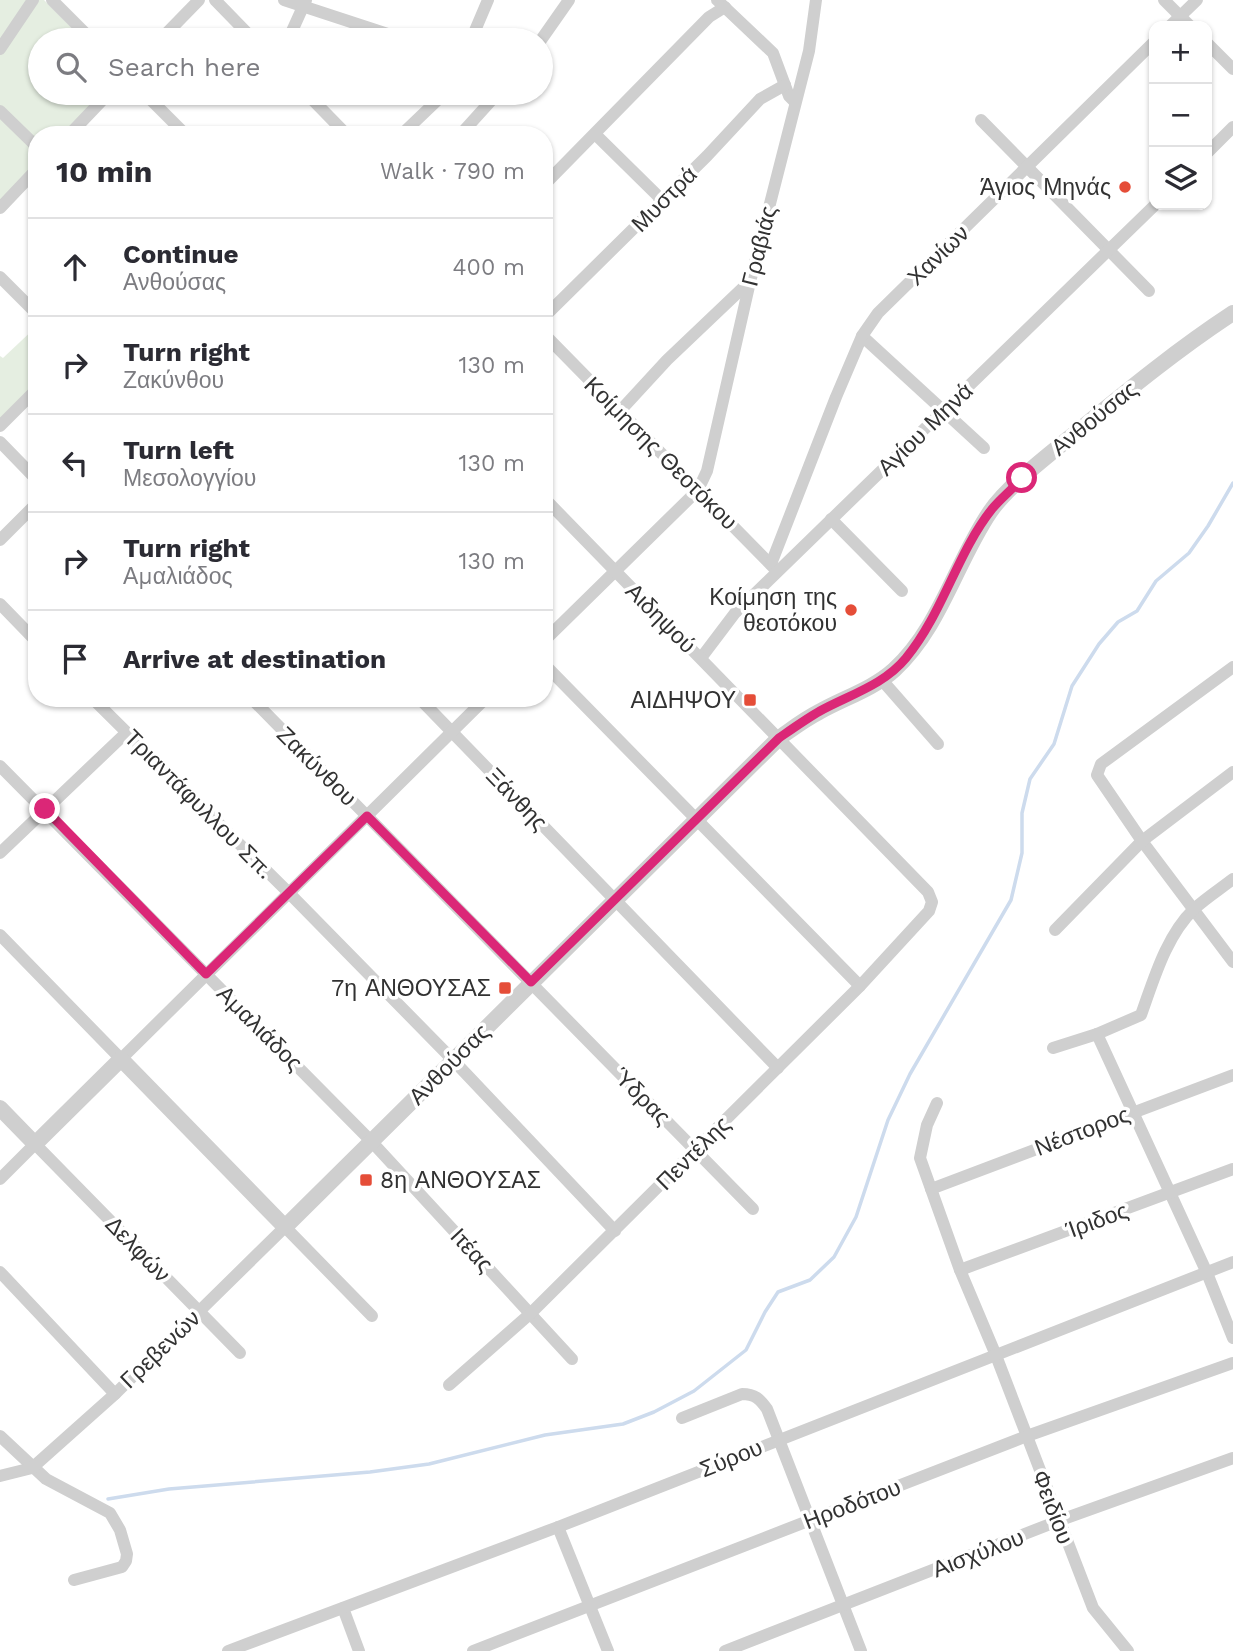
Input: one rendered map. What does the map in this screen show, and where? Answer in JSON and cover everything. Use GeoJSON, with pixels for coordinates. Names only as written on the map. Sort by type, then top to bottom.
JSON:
{"type":"FeatureCollection","features":[{"type":"Feature","properties":{"kind":"street"},"geometry":{"type":"LineString","coordinates":[[0,50],[33,0]]}},
{"type":"Feature","properties":{"kind":"street"},"geometry":{"type":"LineString","coordinates":[[52,0],[80,28]]}},
{"type":"Feature","properties":{"kind":"street"},"geometry":{"type":"LineString","coordinates":[[172,28],[200,0]]}},
{"type":"Feature","properties":{"kind":"street"},"geometry":{"type":"LineString","coordinates":[[215,0],[242,28]]}},
{"type":"Feature","properties":{"kind":"street"},"geometry":{"type":"LineString","coordinates":[[284,0],[305,3],[373,28]]}},
{"type":"Feature","properties":{"kind":"street"},"geometry":{"type":"LineString","coordinates":[[476,28],[488,0]]}},
{"type":"Feature","properties":{"kind":"street"},"geometry":{"type":"LineString","coordinates":[[549,28],[569,0]]}},
{"type":"Feature","properties":{"kind":"street","name":"Γραβιάς"},"geometry":{"type":"LineString","coordinates":[[698,490],[712,453],[750,282],[809,51],[816,0]]}},
{"type":"Feature","properties":{"kind":"street"},"geometry":{"type":"LineString","coordinates":[[1164,0],[1185,21]]}},
{"type":"Feature","properties":{"kind":"street"},"geometry":{"type":"LineString","coordinates":[[1175,21],[1197,0]]}},
{"type":"Feature","properties":{"kind":"street"},"geometry":{"type":"LineString","coordinates":[[294,28],[305,3]]}},
{"type":"Feature","properties":{"kind":"street"},"geometry":{"type":"LineString","coordinates":[[553,176],[721,4],[774,53],[789,96],[795,102]]}},
{"type":"Feature","properties":{"kind":"street","name":"Χανίων"},"geometry":{"type":"LineString","coordinates":[[774,568],[836,397],[862,336],[878,313],[1149,47]]}},
{"type":"Feature","properties":{"kind":"street"},"geometry":{"type":"LineString","coordinates":[[1212,48],[1233,69]]}},
{"type":"Feature","properties":{"kind":"street","name":"Μυστρά"},"geometry":{"type":"LineString","coordinates":[[553,308],[760,99],[785,85]]}},
{"type":"Feature","properties":{"kind":"street"},"geometry":{"type":"LineString","coordinates":[[78,126],[98,105]]}},
{"type":"Feature","properties":{"kind":"street"},"geometry":{"type":"LineString","coordinates":[[156,105],[177,126]]}},
{"type":"Feature","properties":{"kind":"street"},"geometry":{"type":"LineString","coordinates":[[318,105],[338,126]]}},
{"type":"Feature","properties":{"kind":"street"},"geometry":{"type":"LineString","coordinates":[[410,126],[432,105]]}},
{"type":"Feature","properties":{"kind":"street"},"geometry":{"type":"LineString","coordinates":[[468,126],[487,105]]}},
{"type":"Feature","properties":{"kind":"street"},"geometry":{"type":"LineString","coordinates":[[0,111],[28,138]]}},
{"type":"Feature","properties":{"kind":"street"},"geometry":{"type":"LineString","coordinates":[[981,120],[1149,291]]}},
{"type":"Feature","properties":{"kind":"street"},"geometry":{"type":"LineString","coordinates":[[1212,148],[1233,127]]}},
{"type":"Feature","properties":{"kind":"street"},"geometry":{"type":"LineString","coordinates":[[595,134],[662,200]]}},
{"type":"Feature","properties":{"kind":"street"},"geometry":{"type":"LineString","coordinates":[[0,208],[28,178]]}},
{"type":"Feature","properties":{"kind":"street","name":"Αγίου Μηνά"},"geometry":{"type":"LineString","coordinates":[[701,658],[726,623],[774,568],[831,520],[1150,210]]}},
{"type":"Feature","properties":{"kind":"street"},"geometry":{"type":"LineString","coordinates":[[0,277],[28,305]]}},
{"type":"Feature","properties":{"kind":"street"},"geometry":{"type":"LineString","coordinates":[[620,411],[667,360],[750,282]]}},
{"type":"Feature","properties":{"kind":"street","name":"Ανθούσας"},"geometry":{"type":"LineString","coordinates":[[285,1227],[779,738],[820,711],[881,679],[905,659],[921,638],[992,509],[1040,462],[1116,399],[1233,313]]}},
{"type":"Feature","properties":{"kind":"street"},"geometry":{"type":"LineString","coordinates":[[862,336],[984,448]]}},
{"type":"Feature","properties":{"kind":"street","name":"Κοίμησης Θεοτόκου"},"geometry":{"type":"LineString","coordinates":[[553,343],[774,568]]}},
{"type":"Feature","properties":{"kind":"street"},"geometry":{"type":"LineString","coordinates":[[0,426],[28,398]]}},
{"type":"Feature","properties":{"kind":"street"},"geometry":{"type":"LineString","coordinates":[[0,442],[28,471]]}},
{"type":"Feature","properties":{"kind":"street"},"geometry":{"type":"LineString","coordinates":[[553,632],[698,490]]}},
{"type":"Feature","properties":{"kind":"street","name":"Αιδηψού"},"geometry":{"type":"LineString","coordinates":[[553,507],[928,892],[932,902],[929,911]]}},
{"type":"Feature","properties":{"kind":"street"},"geometry":{"type":"LineString","coordinates":[[0,540],[28,512]]}},
{"type":"Feature","properties":{"kind":"street"},"geometry":{"type":"LineString","coordinates":[[831,520],[902,591]]}},
{"type":"Feature","properties":{"kind":"street"},"geometry":{"type":"LineString","coordinates":[[0,604],[28,633]]}},
{"type":"Feature","properties":{"kind":"street"},"geometry":{"type":"LineString","coordinates":[[1233,667],[1101,764],[1097,775],[1142,841],[1233,962]]}},
{"type":"Feature","properties":{"kind":"street"},"geometry":{"type":"LineString","coordinates":[[553,673],[860,986]]}},
{"type":"Feature","properties":{"kind":"street"},"geometry":{"type":"LineString","coordinates":[[881,679],[938,744]]}},
{"type":"Feature","properties":{"kind":"street","name":"Τριαντάφυλλου Σπ."},"geometry":{"type":"LineString","coordinates":[[101,707],[453,1060],[615,1231]]}},
{"type":"Feature","properties":{"kind":"street","name":"Ζακύνθου"},"geometry":{"type":"LineString","coordinates":[[260,707],[531,982]]}},
{"type":"Feature","properties":{"kind":"street","name":"Ξάνθης"},"geometry":{"type":"LineString","coordinates":[[428,707],[778,1068]]}},
{"type":"Feature","properties":{"kind":"street"},"geometry":{"type":"LineString","coordinates":[[0,1179],[477,707]]}},
{"type":"Feature","properties":{"kind":"street"},"geometry":{"type":"LineString","coordinates":[[0,853],[126,733]]}},
{"type":"Feature","properties":{"kind":"street","name":"Αμαλιάδος"},"geometry":{"type":"LineString","coordinates":[[0,766],[371,1141]]}},
{"type":"Feature","properties":{"kind":"street"},"geometry":{"type":"LineString","coordinates":[[1055,930],[1142,841],[1233,772]]}},
{"type":"Feature","properties":{"kind":"street"},"geometry":{"type":"LineString","coordinates":[[1053,1048],[1097,1034],[1141,1015],[1159,964],[1182,922],[1195,908],[1233,879]]}},
{"type":"Feature","properties":{"kind":"street","name":"Πεντέλης"},"geometry":{"type":"LineString","coordinates":[[449,1385],[531,1313],[615,1231],[860,986],[929,911]]}},
{"type":"Feature","properties":{"kind":"street"},"geometry":{"type":"LineString","coordinates":[[0,935],[372,1316]]}},
{"type":"Feature","properties":{"kind":"street","name":"Ύδρας"},"geometry":{"type":"LineString","coordinates":[[531,982],[753,1209]]}},
{"type":"Feature","properties":{"kind":"street"},"geometry":{"type":"LineString","coordinates":[[1097,1034],[1207,1273],[1233,1338]]}},
{"type":"Feature","properties":{"kind":"street","name":"Νέστορος"},"geometry":{"type":"LineString","coordinates":[[931,1189],[1233,1075]]}},
{"type":"Feature","properties":{"kind":"street","name":"Φειδίου"},"geometry":{"type":"LineString","coordinates":[[937,1103],[927,1125],[920,1158],[960,1270],[995,1353],[1093,1608],[1128,1651]]}},
{"type":"Feature","properties":{"kind":"street"},"geometry":{"type":"LineString","coordinates":[[0,1108],[35,1144]]}},
{"type":"Feature","properties":{"kind":"street","name":"Ιτέας"},"geometry":{"type":"LineString","coordinates":[[371,1141],[572,1359]]}},
{"type":"Feature","properties":{"kind":"street","name":"Δελφών"},"geometry":{"type":"LineString","coordinates":[[35,1144],[240,1353]]}},
{"type":"Feature","properties":{"kind":"street","name":"Ίριδος"},"geometry":{"type":"LineString","coordinates":[[960,1270],[1233,1169]]}},
{"type":"Feature","properties":{"kind":"street","name":"Γρεβενών"},"geometry":{"type":"LineString","coordinates":[[32,1468],[115,1394],[285,1227]]}},
{"type":"Feature","properties":{"kind":"street","name":"Σύρου"},"geometry":{"type":"LineString","coordinates":[[228,1651],[558,1527],[995,1353],[1233,1262]]}},
{"type":"Feature","properties":{"kind":"street"},"geometry":{"type":"LineString","coordinates":[[0,1272],[115,1394]]}},
{"type":"Feature","properties":{"kind":"street","name":"Ηροδότου"},"geometry":{"type":"LineString","coordinates":[[473,1651],[1027,1436],[1233,1363]]}},
{"type":"Feature","properties":{"kind":"street"},"geometry":{"type":"LineString","coordinates":[[682,1418],[742,1394],[752,1394],[760,1399],[767,1409],[861,1651]]}},
{"type":"Feature","properties":{"kind":"street"},"geometry":{"type":"LineString","coordinates":[[0,1436],[32,1468],[65,1490],[110,1513],[120,1530],[127,1553],[122,1567],[74,1580]]}},
{"type":"Feature","properties":{"kind":"street","name":"Αισχύλου"},"geometry":{"type":"LineString","coordinates":[[725,1651],[1058,1521],[1233,1458]]}},
{"type":"Feature","properties":{"kind":"street"},"geometry":{"type":"LineString","coordinates":[[0,1476],[32,1468]]}},
{"type":"Feature","properties":{"kind":"street"},"geometry":{"type":"LineString","coordinates":[[558,1527],[608,1651]]}},
{"type":"Feature","properties":{"kind":"street"},"geometry":{"type":"LineString","coordinates":[[343,1608],[359,1651]]}},
{"type":"Feature","properties":{"kind":"shaded area"},"geometry":{"type":"Polygon","coordinates":[[[0,0],[44,0],[72,28],[28,28],[28,105],[91,105],[71,126],[28,126],[28,173],[0,203],[0,0]]]}},
{"type":"Feature","properties":{"kind":"shaded area"},"geometry":{"type":"Polygon","coordinates":[[[28,334],[28,392],[0,420],[0,356],[3,358],[28,334]]]}},
{"type":"Feature","properties":{"kind":"waterway"},"geometry":{"type":"LineString","coordinates":[[108,1499],[169,1489],[370,1472],[429,1464],[545,1435],[623,1424],[654,1412],[694,1391],[746,1350],[778,1292],[810,1280],[834,1257],[856,1217],[888,1120],[910,1074],[1011,900],[1022,853],[1022,813],[1030,779],[1054,744],[1072,686],[1099,644],[1118,622],[1137,611],[1156,581],[1189,553],[1233,483]]}},
{"type":"Feature","properties":{"kind":"place","name":"Άγιος Μηνάς"},"geometry":{"type":"Point","coordinates":[1125,187]}},
{"type":"Feature","properties":{"kind":"place","name":"Κοίμηση της θεοτόκου"},"geometry":{"type":"Point","coordinates":[851,610]}},
{"type":"Feature","properties":{"kind":"place","name":"ΑΙΔΗΨΟΥ"},"geometry":{"type":"Point","coordinates":[750,700]}},
{"type":"Feature","properties":{"kind":"place","name":"7η ΑΝΘΟΥΣΑΣ"},"geometry":{"type":"Point","coordinates":[505,988]}},
{"type":"Feature","properties":{"kind":"place","name":"8η ΑΝΘΟΥΣΑΣ"},"geometry":{"type":"Point","coordinates":[366,1180]}},
{"type":"Feature","properties":{"kind":"route"},"geometry":{"type":"LineString","coordinates":[[45,809],[206,974],[367,816],[531,982],[779,738],[820,711],[866,689],[891,673],[905,659],[938,609],[992,509],[1022,478]]}}]}
